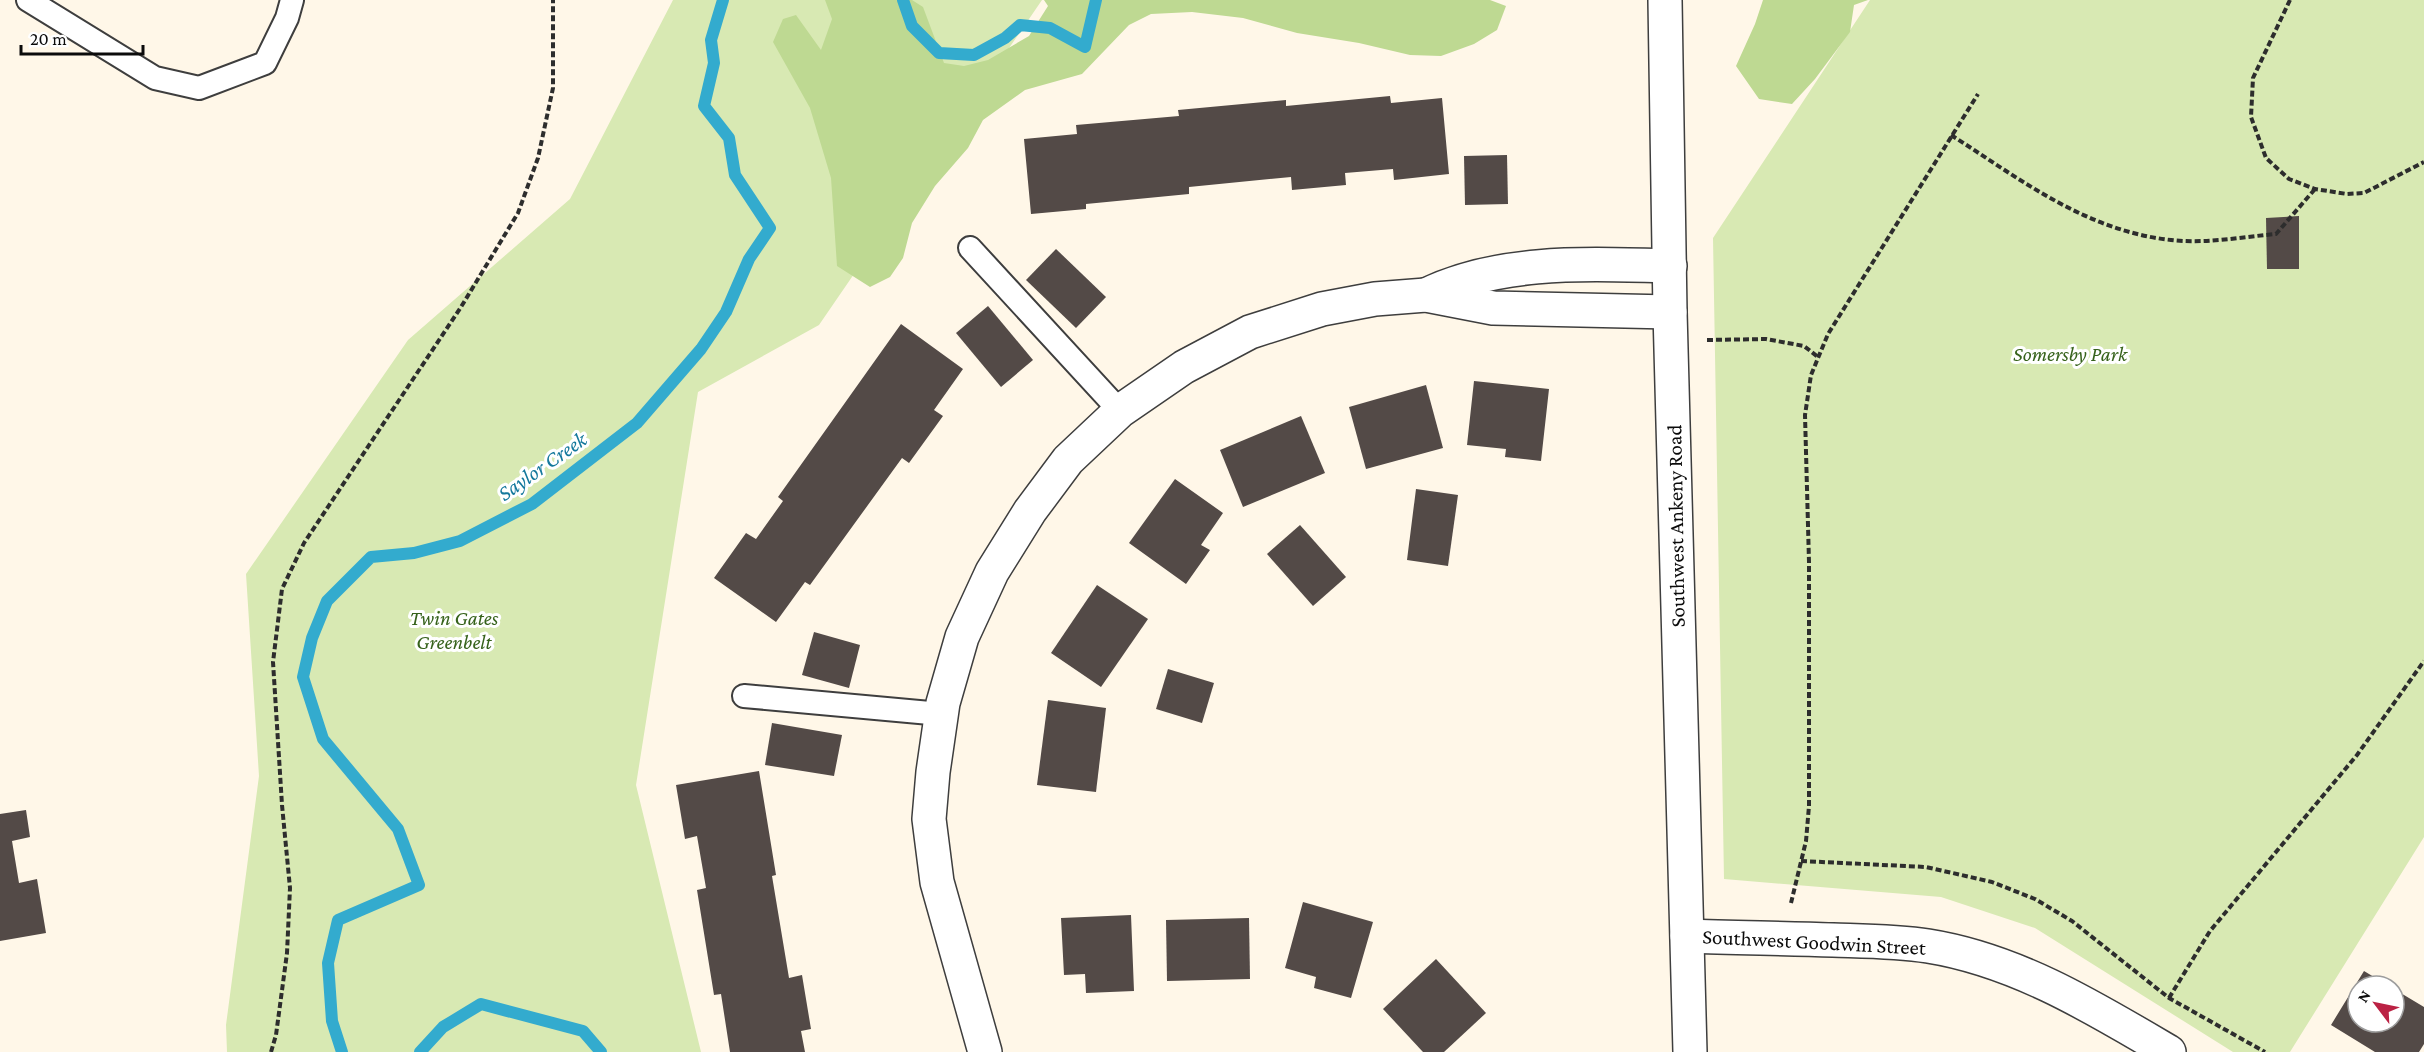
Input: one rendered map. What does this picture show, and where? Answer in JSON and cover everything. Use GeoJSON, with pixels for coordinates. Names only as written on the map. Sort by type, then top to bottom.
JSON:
{"type":"FeatureCollection","features":[{"type":"Feature","properties":{"kind":"street","name":"Southwest Ankeny Road"},"geometry":{"type":"LineString","coordinates":[[1665,0],[1690,1052]]}},
{"type":"Feature","properties":{"kind":"street"},"geometry":{"type":"LineString","coordinates":[[1426,295],[1458,281],[1507,271],[1597,264],[1670,266]]}},
{"type":"Feature","properties":{"kind":"street"},"geometry":{"type":"LineString","coordinates":[[985,1052],[937,882],[929,819],[941,714],[962,637],[992,572],[1029,511],[1068,460],[1120,411],[1184,367],[1250,332],[1322,309],[1375,299],[1426,295],[1493,308],[1671,326]]}},
{"type":"Feature","properties":{"kind":"street","name":"Southwest Goodwin Street"},"geometry":{"type":"LineString","coordinates":[[1687,936],[1869,941],[1929,946],[1983,959],[2043,981],[2169,1052]]}},
{"type":"Feature","properties":{"kind":"lane"},"geometry":{"type":"LineString","coordinates":[[28,0],[155,78],[199,88],[265,63],[287,18],[292,0]]}},
{"type":"Feature","properties":{"kind":"lane"},"geometry":{"type":"LineString","coordinates":[[970,248],[1120,411]]}},
{"type":"Feature","properties":{"kind":"lane"},"geometry":{"type":"LineString","coordinates":[[744,696],[941,714]]}},
{"type":"Feature","properties":{"kind":"path"},"geometry":{"type":"LineString","coordinates":[[271,1052],[276,1035],[287,952],[290,888],[282,806],[273,662],[282,589],[304,543],[461,307],[518,213],[538,158],[553,88],[553,0]]}},
{"type":"Feature","properties":{"kind":"path"},"geometry":{"type":"LineString","coordinates":[[2290,0],[2253,78],[2251,117],[2266,158],[2289,179],[2315,189],[2347,194],[2364,192],[2424,162]]}},
{"type":"Feature","properties":{"kind":"path"},"geometry":{"type":"LineString","coordinates":[[1783,939],[1806,841],[1809,806],[1809,562],[1805,415],[1811,375],[1828,334],[1978,94]]}},
{"type":"Feature","properties":{"kind":"path"},"geometry":{"type":"LineString","coordinates":[[1951,135],[2086,218],[2136,235],[2173,240],[2212,241],[2276,234],[2315,189]]}},
{"type":"Feature","properties":{"kind":"path"},"geometry":{"type":"LineString","coordinates":[[1671,326],[1804,346],[1818,357]]}},
{"type":"Feature","properties":{"kind":"path"},"geometry":{"type":"LineString","coordinates":[[2169,998],[2210,931],[2357,755],[2424,661]]}},
{"type":"Feature","properties":{"kind":"path"},"geometry":{"type":"LineString","coordinates":[[1801,861],[1926,867],[1992,882],[2035,899],[2073,921],[2169,998],[2265,1052]]}},
{"type":"Feature","properties":{"kind":"green space","name":"Twin Gates Greenbelt"},"geometry":{"type":"Polygon","coordinates":[[[673,0],[1042,0],[819,325],[698,392],[636,785],[701,1052],[227,1052],[226,1025],[259,776],[246,574],[408,340],[570,199],[673,0]]]}},
{"type":"Feature","properties":{"kind":"green space"},"geometry":{"type":"Polygon","coordinates":[[[825,0],[912,0],[923,7],[944,63],[964,66],[988,60],[1029,36],[1048,6],[1044,0],[1490,0],[1506,6],[1497,30],[1474,44],[1441,56],[1410,55],[1359,43],[1297,33],[1243,18],[1192,12],[1151,14],[1129,25],[1082,74],[1025,90],[983,120],[968,148],[935,186],[912,223],[903,258],[890,277],[870,287],[837,266],[831,178],[810,108],[773,42],[783,19],[796,15],[821,50],[832,19],[825,0]]]}},
{"type":"Feature","properties":{"kind":"green space"},"geometry":{"type":"Polygon","coordinates":[[[1763,0],[1868,0],[1854,5],[1850,32],[1815,79],[1792,104],[1759,99],[1736,66],[1763,0]]]}},
{"type":"Feature","properties":{"kind":"green space","name":"Somersby Park"},"geometry":{"type":"Polygon","coordinates":[[[1870,0],[2424,0],[2424,837],[2290,1052],[2233,1052],[2035,928],[1941,897],[1724,879],[1713,238],[1870,0]]]}},
{"type":"Feature","properties":{"kind":"building"},"geometry":{"type":"Polygon","coordinates":[[[1390,96],[1391,103],[1442,98],[1449,174],[1394,180],[1393,169],[1345,173],[1346,185],[1292,190],[1291,177],[1189,187],[1189,194],[1086,204],[1086,209],[1031,214],[1024,139],[1077,134],[1076,125],[1179,116],[1178,110],[1286,100],[1286,106],[1390,96]]]}},
{"type":"Feature","properties":{"kind":"building"},"geometry":{"type":"Polygon","coordinates":[[[1507,155],[1508,204],[1465,205],[1464,156],[1507,155]]]}},
{"type":"Feature","properties":{"kind":"building"},"geometry":{"type":"Polygon","coordinates":[[[2299,216],[2299,269],[2267,269],[2266,218],[2299,216]]]}},
{"type":"Feature","properties":{"kind":"building"},"geometry":{"type":"Polygon","coordinates":[[[1056,249],[1106,297],[1076,328],[1026,280],[1056,249]]]}},
{"type":"Feature","properties":{"kind":"building"},"geometry":{"type":"Polygon","coordinates":[[[988,306],[1033,360],[1001,387],[956,333],[988,306]]]}},
{"type":"Feature","properties":{"kind":"building"},"geometry":{"type":"Polygon","coordinates":[[[901,324],[963,369],[934,410],[943,416],[909,463],[902,458],[810,585],[805,582],[776,622],[714,578],[746,533],[756,539],[783,501],[778,497],[901,324]]]}},
{"type":"Feature","properties":{"kind":"building"},"geometry":{"type":"Polygon","coordinates":[[[1474,381],[1549,389],[1541,461],[1505,457],[1506,449],[1467,445],[1474,381]]]}},
{"type":"Feature","properties":{"kind":"building"},"geometry":{"type":"Polygon","coordinates":[[[1426,385],[1443,448],[1366,469],[1349,407],[1426,385]]]}},
{"type":"Feature","properties":{"kind":"building"},"geometry":{"type":"Polygon","coordinates":[[[1301,416],[1325,473],[1243,507],[1220,450],[1301,416]]]}},
{"type":"Feature","properties":{"kind":"building"},"geometry":{"type":"Polygon","coordinates":[[[1175,479],[1223,513],[1201,545],[1210,550],[1186,584],[1129,543],[1175,479]]]}},
{"type":"Feature","properties":{"kind":"building"},"geometry":{"type":"Polygon","coordinates":[[[1416,489],[1458,495],[1448,566],[1407,560],[1416,489]]]}},
{"type":"Feature","properties":{"kind":"building"},"geometry":{"type":"Polygon","coordinates":[[[1300,525],[1346,577],[1313,606],[1267,554],[1300,525]]]}},
{"type":"Feature","properties":{"kind":"building"},"geometry":{"type":"Polygon","coordinates":[[[1097,585],[1148,619],[1101,687],[1051,653],[1097,585]]]}},
{"type":"Feature","properties":{"kind":"building"},"geometry":{"type":"Polygon","coordinates":[[[814,632],[860,645],[849,688],[802,675],[814,632]]]}},
{"type":"Feature","properties":{"kind":"building"},"geometry":{"type":"Polygon","coordinates":[[[1168,669],[1214,683],[1202,723],[1156,709],[1168,669]]]}},
{"type":"Feature","properties":{"kind":"building"},"geometry":{"type":"Polygon","coordinates":[[[1048,700],[1106,708],[1096,792],[1037,785],[1048,700]]]}},
{"type":"Feature","properties":{"kind":"building"},"geometry":{"type":"Polygon","coordinates":[[[772,723],[842,735],[834,776],[765,765],[772,723]]]}},
{"type":"Feature","properties":{"kind":"building"},"geometry":{"type":"Polygon","coordinates":[[[759,771],[776,875],[772,876],[789,978],[802,975],[811,1029],[801,1031],[805,1052],[730,1052],[721,994],[714,995],[697,890],[706,888],[697,836],[685,839],[676,785],[759,771]]]}},
{"type":"Feature","properties":{"kind":"building"},"geometry":{"type":"Polygon","coordinates":[[[26,810],[30,837],[12,841],[19,883],[37,879],[46,933],[0,941],[0,814],[26,810]]]}},
{"type":"Feature","properties":{"kind":"building"},"geometry":{"type":"Polygon","coordinates":[[[1303,902],[1373,922],[1351,998],[1314,988],[1316,977],[1285,968],[1303,902]]]}},
{"type":"Feature","properties":{"kind":"building"},"geometry":{"type":"Polygon","coordinates":[[[1131,915],[1134,991],[1086,993],[1085,974],[1064,975],[1061,918],[1131,915]]]}},
{"type":"Feature","properties":{"kind":"building"},"geometry":{"type":"Polygon","coordinates":[[[1249,918],[1250,979],[1167,981],[1166,920],[1249,918]]]}},
{"type":"Feature","properties":{"kind":"building"},"geometry":{"type":"Polygon","coordinates":[[[1436,959],[1486,1013],[1444,1052],[1423,1052],[1383,1009],[1436,959]]]}},
{"type":"Feature","properties":{"kind":"building"},"geometry":{"type":"Polygon","coordinates":[[[2406,996],[2424,1007],[2424,1044],[2419,1052],[2375,1052],[2331,1025],[2346,1000],[2346,1034],[2406,1034],[2406,996]]]}},
{"type":"Feature","properties":{"kind":"waterway","name":"Saylor Creek"},"geometry":{"type":"LineString","coordinates":[[342,1052],[332,1021],[328,963],[338,920],[419,885],[398,829],[323,739],[303,677],[312,638],[327,601],[371,557],[414,553],[460,541],[532,504],[637,423],[701,349],[726,312],[749,259],[770,228],[735,175],[729,138],[704,106],[714,63],[711,40],[723,0]]}},
{"type":"Feature","properties":{"kind":"waterway","name":"Saylor Creek"},"geometry":{"type":"LineString","coordinates":[[903,0],[912,26],[939,53],[974,55],[1005,38],[1020,25],[1050,28],[1085,47],[1096,0]]}},
{"type":"Feature","properties":{"kind":"waterway","name":"Saylor Creek"},"geometry":{"type":"LineString","coordinates":[[420,1052],[443,1027],[481,1004],[583,1031],[601,1052]]}}]}
